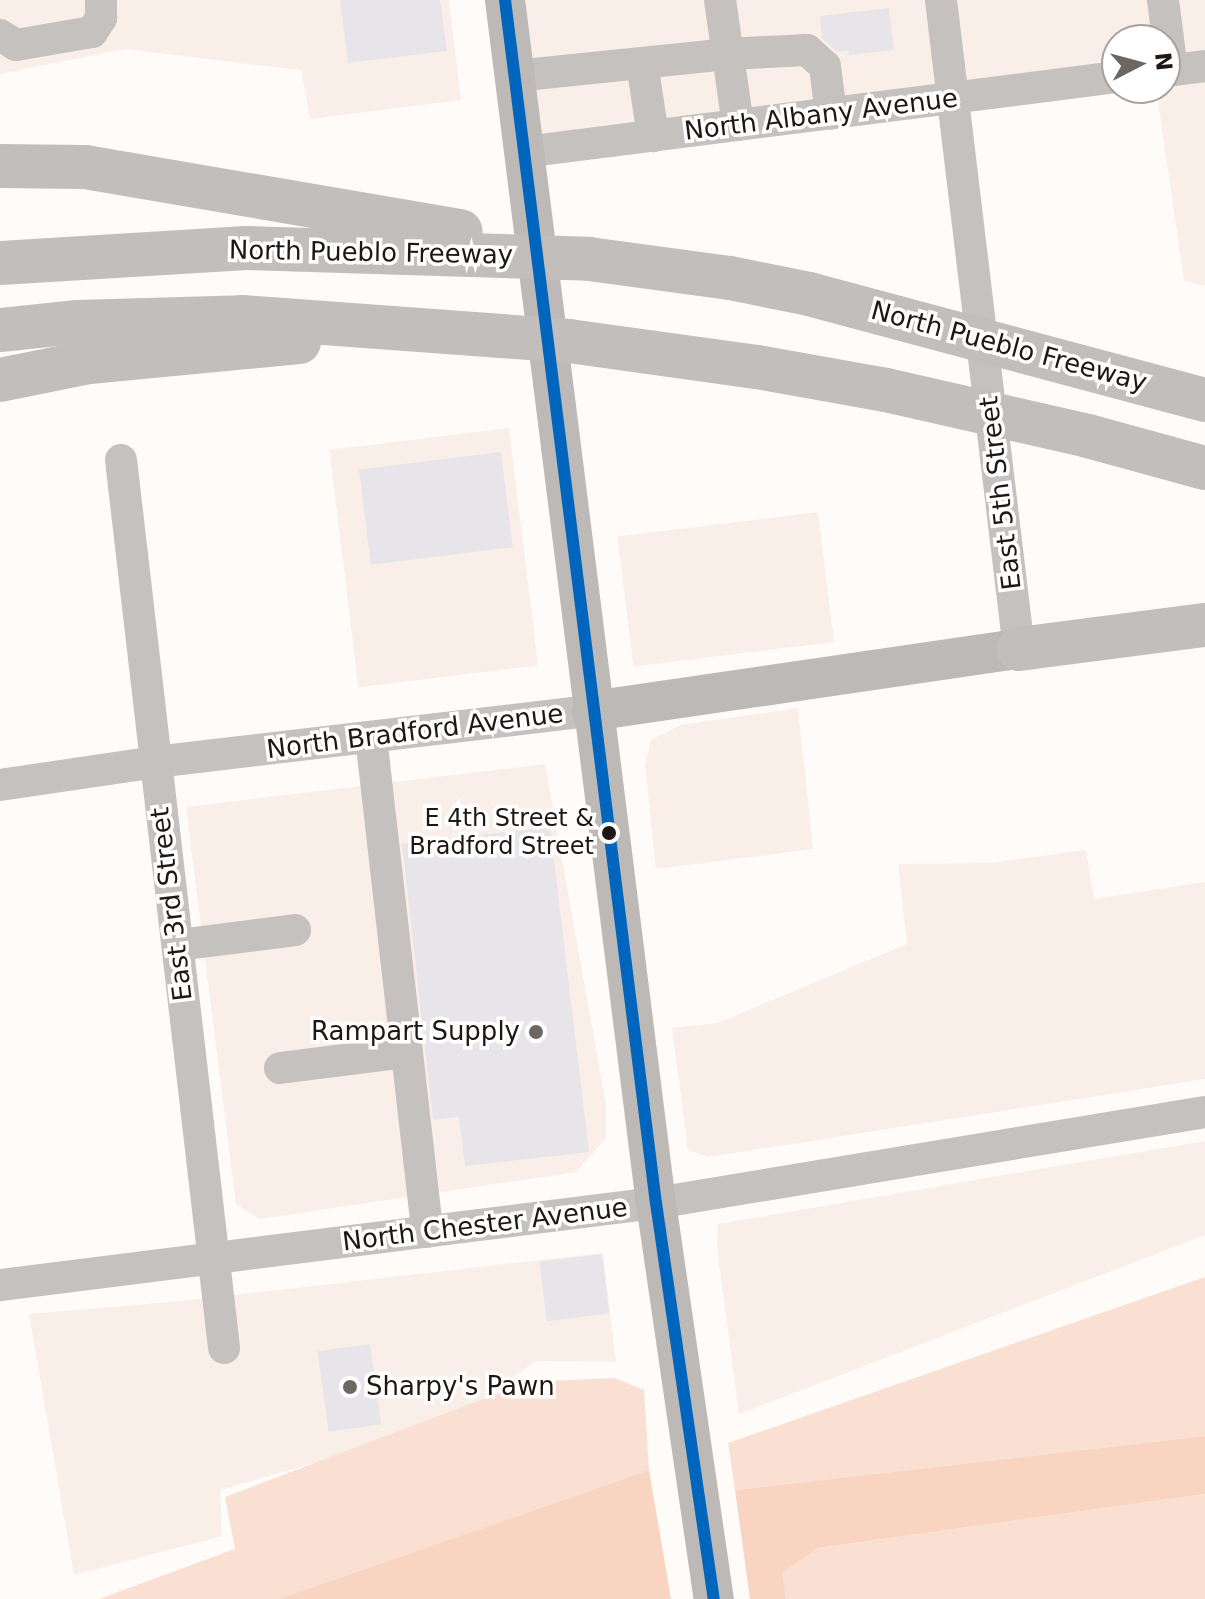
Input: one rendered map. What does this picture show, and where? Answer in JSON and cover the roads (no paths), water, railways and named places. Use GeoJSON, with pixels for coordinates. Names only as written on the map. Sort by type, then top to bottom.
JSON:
{"type":"FeatureCollection","features":[{"type":"Feature","properties":{"kind":"highway"},"geometry":{"type":"LineString","coordinates":[[0,166],[85,167],[426,237]]}},
{"type":"Feature","properties":{"kind":"highway","name":"North Pueblo Freeway"},"geometry":{"type":"LineString","coordinates":[[0,263],[426,237],[657,267],[809,294],[1205,400]]}},
{"type":"Feature","properties":{"kind":"highway"},"geometry":{"type":"LineString","coordinates":[[0,330],[78,322],[242,317],[437,329],[666,354],[886,390],[1088,436],[1205,468]]}},
{"type":"Feature","properties":{"kind":"highway"},"geometry":{"type":"LineString","coordinates":[[0,380],[89,362],[437,329]]}},
{"type":"Feature","properties":{"kind":"highway"},"geometry":{"type":"LineString","coordinates":[[1019,649],[1205,625]]}},
{"type":"Feature","properties":{"kind":"main road"},"geometry":{"type":"LineString","coordinates":[[505,0],[656,1203],[714,1599]]}},
{"type":"Feature","properties":{"kind":"main road","name":"North Bradford Avenue"},"geometry":{"type":"LineString","coordinates":[[592,711],[1019,649]]}},
{"type":"Feature","properties":{"kind":"street"},"geometry":{"type":"LineString","coordinates":[[0,35],[16,45],[92,32],[101,18],[101,0]]}},
{"type":"Feature","properties":{"kind":"street"},"geometry":{"type":"LineString","coordinates":[[720,0],[738,125]]}},
{"type":"Feature","properties":{"kind":"street","name":"East 5th Street"},"geometry":{"type":"LineString","coordinates":[[941,0],[1019,649]]}},
{"type":"Feature","properties":{"kind":"street"},"geometry":{"type":"LineString","coordinates":[[1163,0],[1165,24]]}},
{"type":"Feature","properties":{"kind":"street"},"geometry":{"type":"LineString","coordinates":[[515,76],[727,54],[807,50],[817,55],[825,66],[831,114]]}},
{"type":"Feature","properties":{"kind":"street"},"geometry":{"type":"LineString","coordinates":[[642,63],[653,136]]}},
{"type":"Feature","properties":{"kind":"street"},"geometry":{"type":"LineString","coordinates":[[1181,69],[1205,67]]}},
{"type":"Feature","properties":{"kind":"street","name":"North Albany Avenue"},"geometry":{"type":"LineString","coordinates":[[524,152],[1101,79]]}},
{"type":"Feature","properties":{"kind":"street","name":"East 3rd Street"},"geometry":{"type":"LineString","coordinates":[[121,460],[224,1348]]}},
{"type":"Feature","properties":{"kind":"street","name":"North Bradford Avenue"},"geometry":{"type":"LineString","coordinates":[[0,785],[155,762],[592,711]]}},
{"type":"Feature","properties":{"kind":"street"},"geometry":{"type":"LineString","coordinates":[[371,737],[427,1232]]}},
{"type":"Feature","properties":{"kind":"street"},"geometry":{"type":"LineString","coordinates":[[178,945],[295,930]]}},
{"type":"Feature","properties":{"kind":"street"},"geometry":{"type":"LineString","coordinates":[[280,1068],[407,1052]]}},
{"type":"Feature","properties":{"kind":"street","name":"North Chester Avenue"},"geometry":{"type":"LineString","coordinates":[[0,1285],[656,1203],[1205,1112]]}},
{"type":"Feature","properties":{"kind":"place","name":"E 4th Street & Bradford Street"},"geometry":{"type":"Point","coordinates":[609,833]}},
{"type":"Feature","properties":{"kind":"place","name":"Rampart Supply"},"geometry":{"type":"Point","coordinates":[536,1032]}},
{"type":"Feature","properties":{"kind":"place","name":"Sharpy's Pawn"},"geometry":{"type":"Point","coordinates":[350,1387]}}]}
